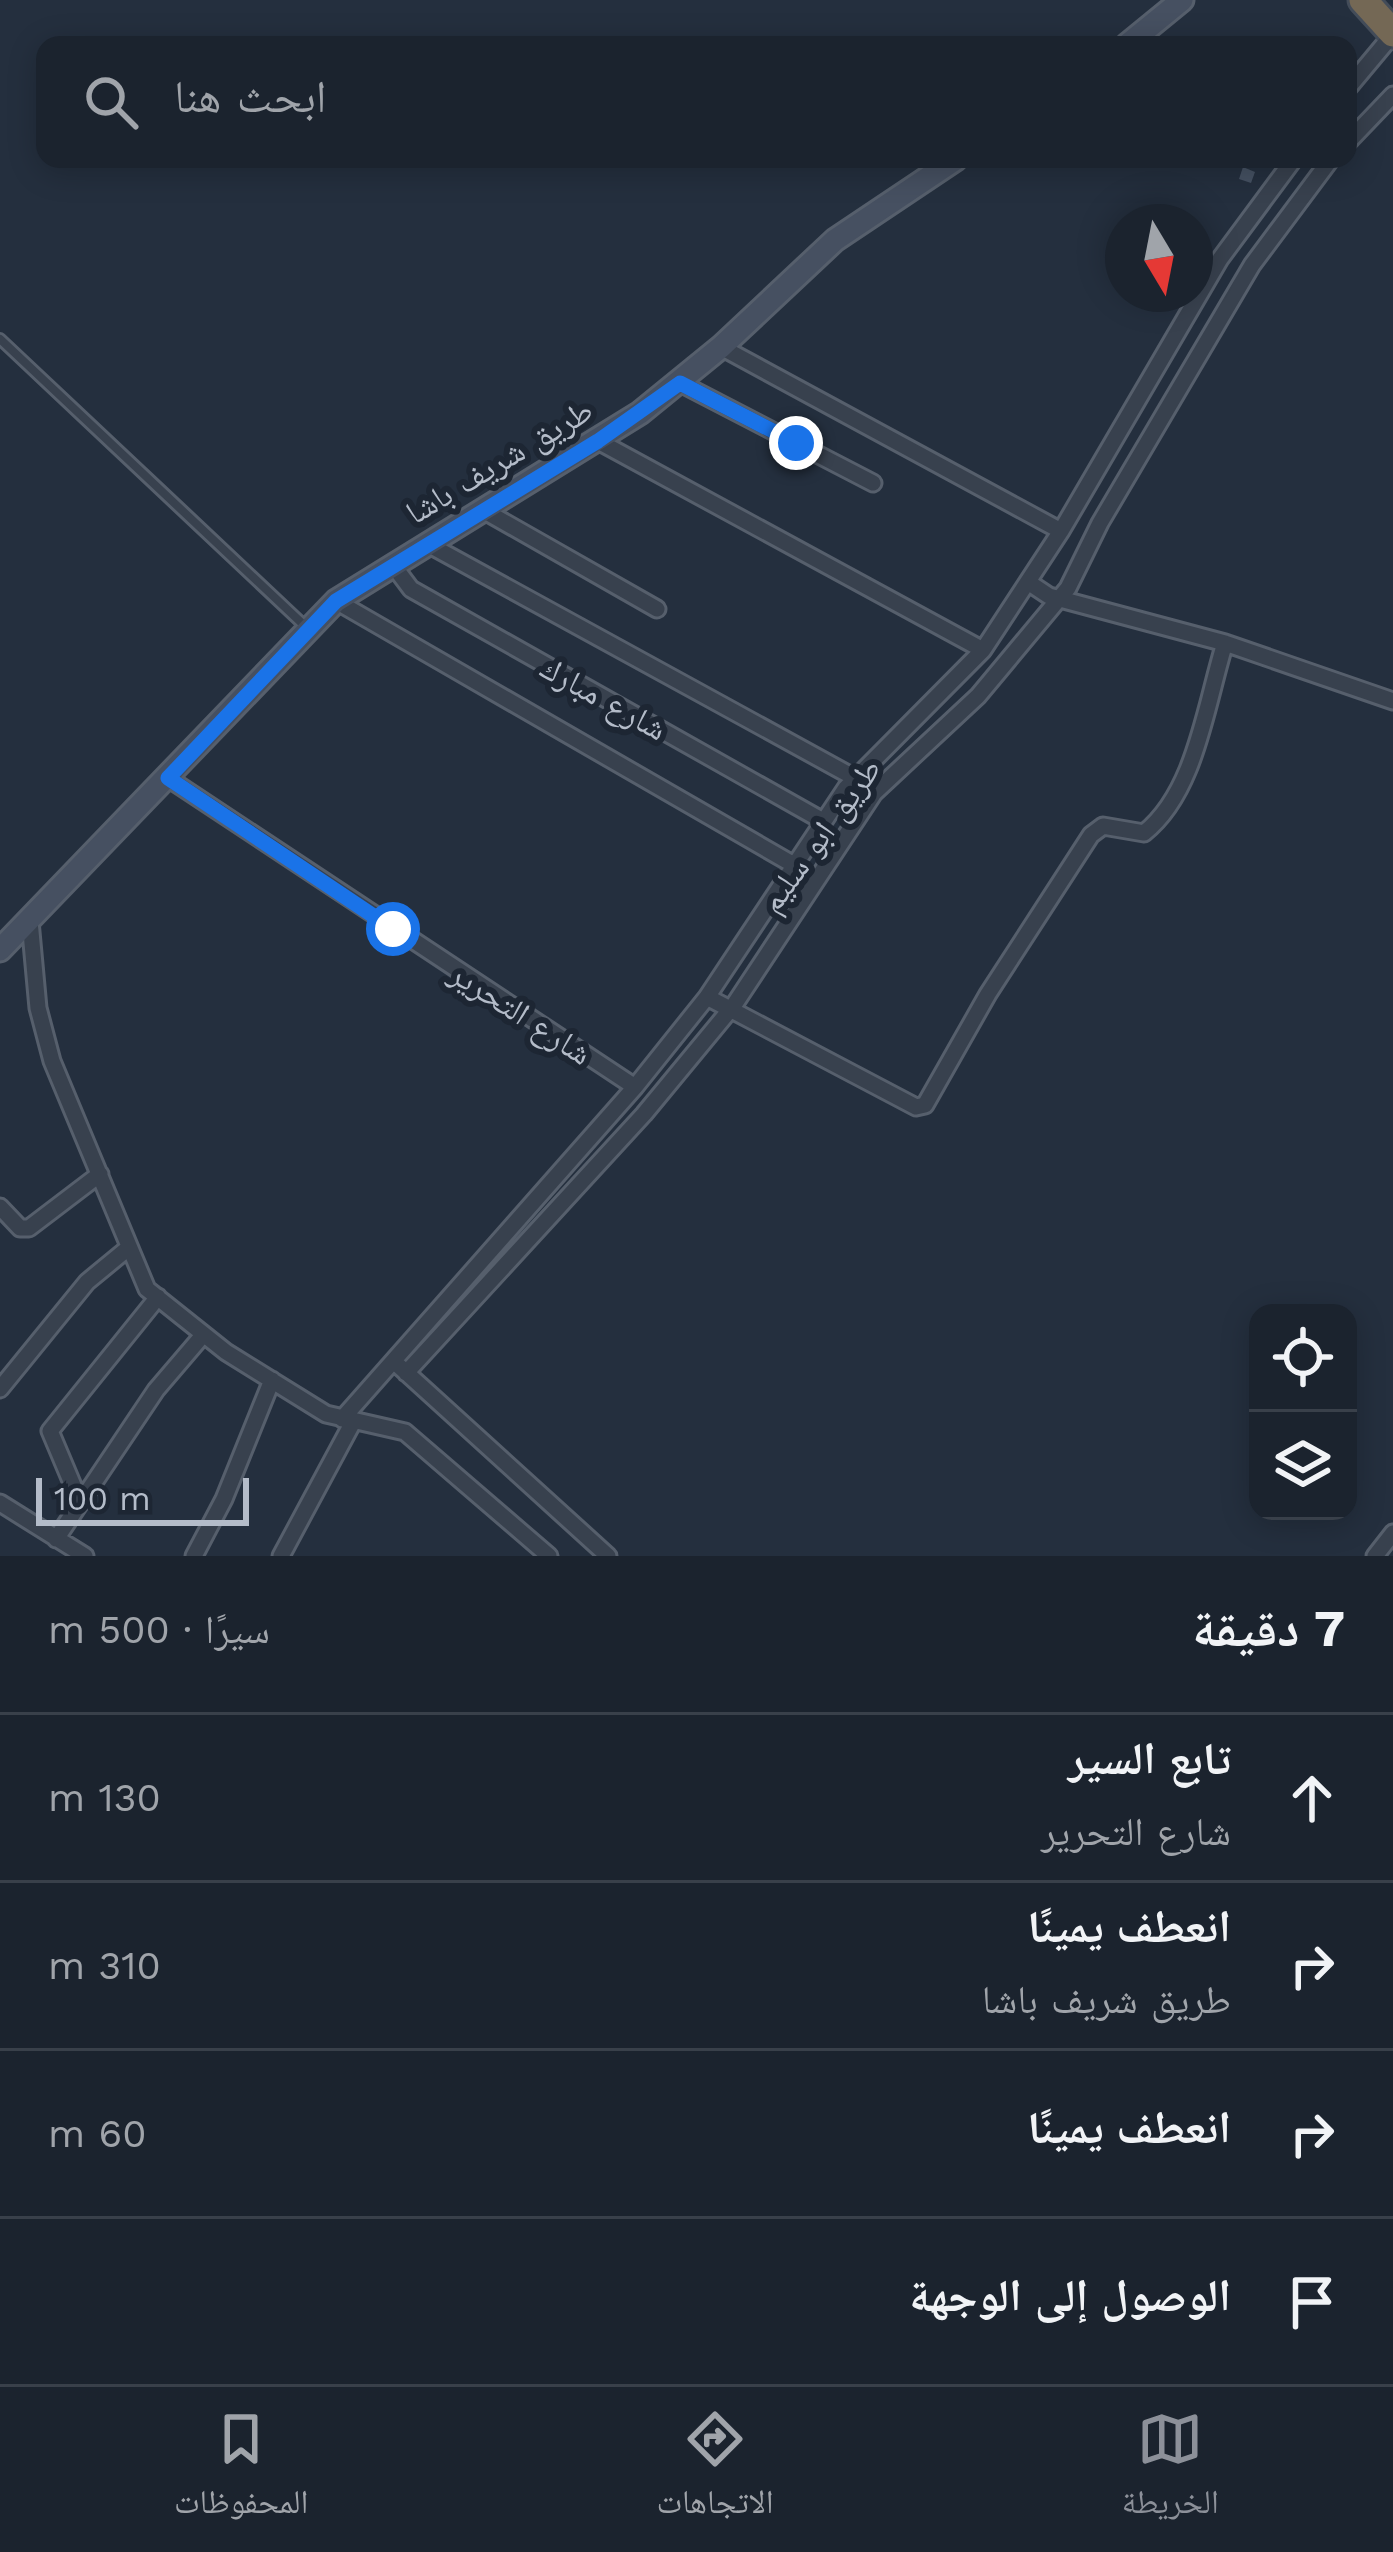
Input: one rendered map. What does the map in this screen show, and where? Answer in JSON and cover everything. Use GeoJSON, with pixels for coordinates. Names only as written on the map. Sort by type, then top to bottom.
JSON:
{"type":"FeatureCollection","features":[{"type":"Feature","properties":{"kind":"highway"},"geometry":{"type":"LineString","coordinates":[[1363,0],[1393,33]]}},
{"type":"Feature","properties":{"kind":"street"},"geometry":{"type":"LineString","coordinates":[[1137,36],[1183,0]]}},
{"type":"Feature","properties":{"kind":"street"},"geometry":{"type":"LineString","coordinates":[[1357,77],[1393,33]]}},
{"type":"Feature","properties":{"kind":"street"},"geometry":{"type":"LineString","coordinates":[[1357,133],[1393,95]]}},
{"type":"Feature","properties":{"kind":"street","name":"طريق شريف باشا"},"geometry":{"type":"LineString","coordinates":[[4,940],[30,921],[336,601],[598,441],[680,383],[835,240],[943,168]]}},
{"type":"Feature","properties":{"kind":"street","name":"طريق ابو سليم"},"geometry":{"type":"LineString","coordinates":[[280,1556],[348,1421],[392,1360],[635,1088],[707,998],[855,778],[983,650],[1061,531],[1220,260],[1287,168]]}},
{"type":"Feature","properties":{"kind":"street","name":"طريق ابو سليم"},"geometry":{"type":"LineString","coordinates":[[406,1373],[644,1114],[727,1012],[874,793],[978,696],[1076,577],[1100,523],[1252,265],[1324,168]]}},
{"type":"Feature","properties":{"kind":"street"},"geometry":{"type":"LineString","coordinates":[[721,347],[1061,531]]}},
{"type":"Feature","properties":{"kind":"street"},"geometry":{"type":"LineString","coordinates":[[680,383],[873,483]]}},
{"type":"Feature","properties":{"kind":"street"},"geometry":{"type":"LineString","coordinates":[[598,441],[983,650]]}},
{"type":"Feature","properties":{"kind":"street"},"geometry":{"type":"LineString","coordinates":[[483,511],[657,609]]}},
{"type":"Feature","properties":{"kind":"street"},"geometry":{"type":"LineString","coordinates":[[426,544],[855,778]]}},
{"type":"Feature","properties":{"kind":"street","name":"شارع مبارك"},"geometry":{"type":"LineString","coordinates":[[393,565],[411,589],[823,821]]}},
{"type":"Feature","properties":{"kind":"street"},"geometry":{"type":"LineString","coordinates":[[1028,582],[1058,597],[1225,643],[1393,700]]}},
{"type":"Feature","properties":{"kind":"street"},"geometry":{"type":"LineString","coordinates":[[336,601],[794,865]]}},
{"type":"Feature","properties":{"kind":"street"},"geometry":{"type":"LineString","coordinates":[[707,998],[923,1107],[988,994],[1091,835],[1103,826],[1144,833],[1153,824],[1190,766],[1225,643]]}},
{"type":"Feature","properties":{"kind":"street","name":"شارع التحرير"},"geometry":{"type":"LineString","coordinates":[[168,778],[635,1088]]}},
{"type":"Feature","properties":{"kind":"street"},"geometry":{"type":"LineString","coordinates":[[30,921],[44,1034],[140,1278],[203,1335],[272,1380],[348,1421],[405,1432],[548,1556]]}},
{"type":"Feature","properties":{"kind":"street"},"geometry":{"type":"LineString","coordinates":[[0,1208],[20,1228],[28,1228],[100,1174]]}},
{"type":"Feature","properties":{"kind":"street"},"geometry":{"type":"LineString","coordinates":[[0,1389],[74,1296],[127,1249]]}},
{"type":"Feature","properties":{"kind":"street"},"geometry":{"type":"LineString","coordinates":[[85,1498],[74,1488],[50,1431],[158,1298]]}},
{"type":"Feature","properties":{"kind":"street"},"geometry":{"type":"LineString","coordinates":[[56,1539],[156,1390],[203,1335]]}},
{"type":"Feature","properties":{"kind":"street"},"geometry":{"type":"LineString","coordinates":[[392,1360],[608,1556]]}},
{"type":"Feature","properties":{"kind":"street"},"geometry":{"type":"LineString","coordinates":[[194,1556],[224,1499],[272,1380]]}},
{"type":"Feature","properties":{"kind":"street"},"geometry":{"type":"LineString","coordinates":[[0,1503],[85,1556]]}},
{"type":"Feature","properties":{"kind":"street"},"geometry":{"type":"LineString","coordinates":[[1375,1556],[1393,1533]]}},
{"type":"Feature","properties":{"kind":"lane"},"geometry":{"type":"LineString","coordinates":[[0,339],[308,629]]}},
{"type":"Feature","properties":{"kind":"building"},"geometry":{"type":"Polygon","coordinates":[[[1243,168],[1255,172],[1251,183],[1239,179],[1243,168]]]}},
{"type":"Feature","properties":{"kind":"route"},"geometry":{"type":"LineString","coordinates":[[393,929],[168,778],[336,601],[598,441],[680,383],[796,443]]}}]}
